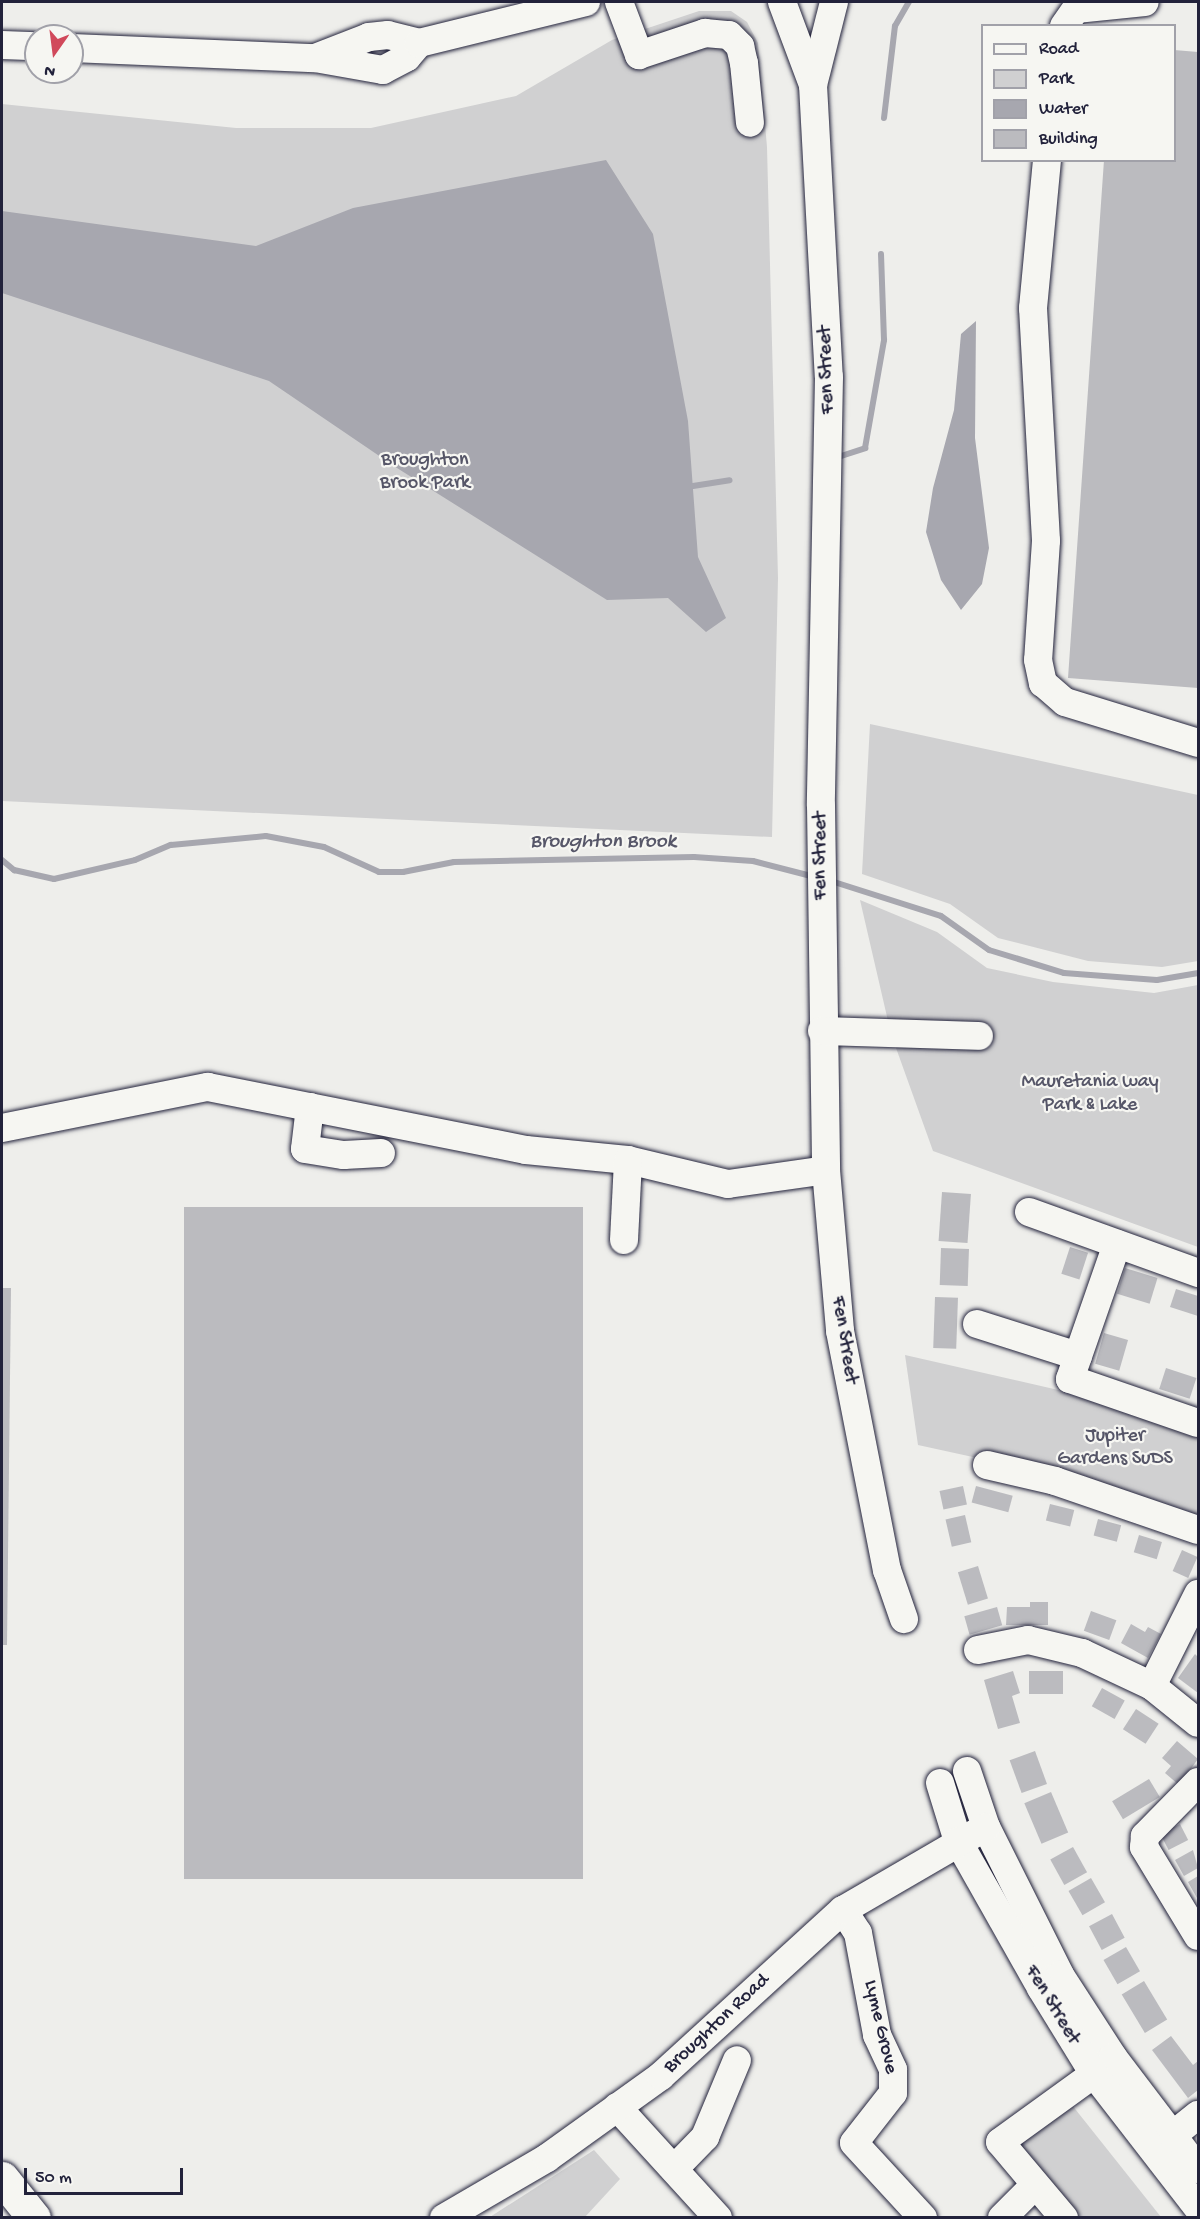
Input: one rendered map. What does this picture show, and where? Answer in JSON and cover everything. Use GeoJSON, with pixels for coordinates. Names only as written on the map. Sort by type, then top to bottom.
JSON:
{"type":"FeatureCollection","features":[{"type":"Feature","properties":{"kind":"highway"},"geometry":{"type":"LineString","coordinates":[[2,2178],[34,2217]]}},
{"type":"Feature","properties":{"kind":"street"},"geometry":{"type":"LineString","coordinates":[[84,48],[315,58],[383,70],[407,57],[419,43],[535,8],[586,2]]}},
{"type":"Feature","properties":{"kind":"street"},"geometry":{"type":"LineString","coordinates":[[619,2],[639,55],[705,33],[729,35],[740,46],[750,123]]}},
{"type":"Feature","properties":{"kind":"street","name":"Fen Street"},"geometry":{"type":"LineString","coordinates":[[782,2],[813,85]]}},
{"type":"Feature","properties":{"kind":"street","name":"Fen Street"},"geometry":{"type":"LineString","coordinates":[[834,2],[813,85],[829,377],[821,889],[826,1170],[840,1331],[887,1569],[904,1619]]}},
{"type":"Feature","properties":{"kind":"street"},"geometry":{"type":"LineString","coordinates":[[1065,24],[1076,9],[1145,2]]}},
{"type":"Feature","properties":{"kind":"street"},"geometry":{"type":"LineString","coordinates":[[2,45],[24,46]]}},
{"type":"Feature","properties":{"kind":"street"},"geometry":{"type":"LineString","coordinates":[[1047,162],[1033,308],[1046,541],[1038,660],[1042,683],[1065,702],[1198,743]]}},
{"type":"Feature","properties":{"kind":"street"},"geometry":{"type":"LineString","coordinates":[[822,1031],[979,1036]]}},
{"type":"Feature","properties":{"kind":"street"},"geometry":{"type":"LineString","coordinates":[[2,1128],[208,1087],[526,1150],[628,1160],[728,1184],[826,1170]]}},
{"type":"Feature","properties":{"kind":"street"},"geometry":{"type":"LineString","coordinates":[[310,1107],[305,1149],[344,1155],[381,1153]]}},
{"type":"Feature","properties":{"kind":"street"},"geometry":{"type":"LineString","coordinates":[[624,1240],[628,1160]]}},
{"type":"Feature","properties":{"kind":"street"},"geometry":{"type":"LineString","coordinates":[[1029,1212],[1198,1273]]}},
{"type":"Feature","properties":{"kind":"street"},"geometry":{"type":"LineString","coordinates":[[1074,1367],[1117,1244]]}},
{"type":"Feature","properties":{"kind":"street"},"geometry":{"type":"LineString","coordinates":[[976,1324],[1198,1423]]}},
{"type":"Feature","properties":{"kind":"street"},"geometry":{"type":"LineString","coordinates":[[987,1465],[1055,1481],[1198,1530]]}},
{"type":"Feature","properties":{"kind":"street"},"geometry":{"type":"LineString","coordinates":[[1152,1686],[1198,1594]]}},
{"type":"Feature","properties":{"kind":"street"},"geometry":{"type":"LineString","coordinates":[[978,1650],[1028,1640],[1082,1653],[1152,1686],[1198,1723]]}},
{"type":"Feature","properties":{"kind":"street","name":"Fen Street"},"geometry":{"type":"LineString","coordinates":[[967,1771],[986,1827],[1060,1975],[1113,2057],[1198,2169]]}},
{"type":"Feature","properties":{"kind":"street"},"geometry":{"type":"LineString","coordinates":[[1198,1782],[1145,1836],[1144,1847],[1198,1936]]}},
{"type":"Feature","properties":{"kind":"street","name":"Fen Street"},"geometry":{"type":"LineString","coordinates":[[940,1783],[958,1841],[1094,2074],[1198,2208]]}},
{"type":"Feature","properties":{"kind":"street","name":"Broughton Road"},"geometry":{"type":"LineString","coordinates":[[444,2217],[547,2158],[661,2076],[843,1910],[958,1841],[986,1827]]}},
{"type":"Feature","properties":{"kind":"street","name":"Lyme Grove"},"geometry":{"type":"LineString","coordinates":[[843,1910],[858,1933],[877,2036],[893,2070],[893,2092],[854,2143],[923,2217]]}},
{"type":"Feature","properties":{"kind":"street"},"geometry":{"type":"LineString","coordinates":[[674,2169],[705,2137],[737,2060]]}},
{"type":"Feature","properties":{"kind":"street"},"geometry":{"type":"LineString","coordinates":[[1064,2217],[1000,2142],[1094,2074]]}},
{"type":"Feature","properties":{"kind":"street"},"geometry":{"type":"LineString","coordinates":[[617,2107],[715,2216]]}},
{"type":"Feature","properties":{"kind":"street"},"geometry":{"type":"LineString","coordinates":[[1173,2135],[1198,2115]]}},
{"type":"Feature","properties":{"kind":"street"},"geometry":{"type":"LineString","coordinates":[[1002,2217],[1035,2185]]}},
{"type":"Feature","properties":{"kind":"green space","name":"Broughton Brook Park"},"geometry":{"type":"Polygon","coordinates":[[[699,11],[731,11],[747,22],[758,43],[767,147],[778,578],[772,837],[2,801],[2,104],[236,128],[371,128],[516,96],[612,40],[699,11]]]}},
{"type":"Feature","properties":{"kind":"green space"},"geometry":{"type":"Polygon","coordinates":[[[870,724],[1198,795],[1198,961],[1162,967],[1088,961],[998,938],[950,904],[862,874],[870,724]]]}},
{"type":"Feature","properties":{"kind":"green space","name":"Mauretania way Park & Lake"},"geometry":{"type":"Polygon","coordinates":[[[860,900],[937,932],[987,968],[1053,982],[1154,993],[1198,985],[1198,1247],[933,1151],[891,1034],[860,900]]]}},
{"type":"Feature","properties":{"kind":"green space","name":"Jupiter Gardens SuDS"},"geometry":{"type":"Polygon","coordinates":[[[905,1355],[1067,1392],[1198,1430],[1198,1524],[982,1459],[918,1445],[905,1355]]]}},
{"type":"Feature","properties":{"kind":"green space"},"geometry":{"type":"Polygon","coordinates":[[[1068,2100],[1161,2217],[1076,2217],[1011,2142],[1068,2100]]]}},
{"type":"Feature","properties":{"kind":"green space"},"geometry":{"type":"Polygon","coordinates":[[[594,2150],[620,2179],[585,2217],[490,2217],[594,2150]]]}},
{"type":"Feature","properties":{"kind":"water"},"geometry":{"type":"Polygon","coordinates":[[[606,160],[653,234],[688,421],[698,557],[726,618],[706,632],[668,598],[607,600],[397,468],[269,381],[2,293],[2,211],[256,246],[353,208],[606,160]]]}},
{"type":"Feature","properties":{"kind":"water"},"geometry":{"type":"Polygon","coordinates":[[[976,321],[975,438],[989,548],[982,584],[961,610],[941,580],[926,532],[933,488],[954,410],[961,334],[976,321]]]}},
{"type":"Feature","properties":{"kind":"building"},"geometry":{"type":"Polygon","coordinates":[[[1176,50],[1198,52],[1198,688],[1068,678],[1104,162],[1176,162],[1176,50]]]}},
{"type":"Feature","properties":{"kind":"building"},"geometry":{"type":"Polygon","coordinates":[[[942,1192],[971,1194],[968,1243],[939,1241],[942,1192]]]}},
{"type":"Feature","properties":{"kind":"building"},"geometry":{"type":"Polygon","coordinates":[[[184,1207],[583,1207],[583,1879],[184,1879],[184,1207]]]}},
{"type":"Feature","properties":{"kind":"building"},"geometry":{"type":"Polygon","coordinates":[[[1070,1247],[1088,1253],[1079,1280],[1061,1274],[1070,1247]]]}},
{"type":"Feature","properties":{"kind":"building"},"geometry":{"type":"Polygon","coordinates":[[[941,1248],[969,1249],[968,1286],[940,1285],[941,1248]]]}},
{"type":"Feature","properties":{"kind":"building"},"geometry":{"type":"Polygon","coordinates":[[[1125,1268],[1158,1278],[1150,1304],[1117,1294],[1125,1268]]]}},
{"type":"Feature","properties":{"kind":"building"},"geometry":{"type":"Polygon","coordinates":[[[2,1288],[11,1288],[7,1645],[2,1645],[2,1288]]]}},
{"type":"Feature","properties":{"kind":"building"},"geometry":{"type":"Polygon","coordinates":[[[1176,1289],[1198,1296],[1198,1316],[1170,1307],[1176,1289]]]}},
{"type":"Feature","properties":{"kind":"building"},"geometry":{"type":"Polygon","coordinates":[[[935,1297],[958,1298],[956,1349],[933,1348],[935,1297]]]}},
{"type":"Feature","properties":{"kind":"building"},"geometry":{"type":"Polygon","coordinates":[[[1104,1333],[1128,1340],[1119,1371],[1095,1364],[1104,1333]]]}},
{"type":"Feature","properties":{"kind":"building"},"geometry":{"type":"Polygon","coordinates":[[[1166,1368],[1196,1378],[1190,1399],[1159,1389],[1166,1368]]]}},
{"type":"Feature","properties":{"kind":"building"},"geometry":{"type":"Polygon","coordinates":[[[963,1486],[967,1505],[943,1510],[940,1491],[963,1486]]]}},
{"type":"Feature","properties":{"kind":"building"},"geometry":{"type":"Polygon","coordinates":[[[976,1486],[1013,1496],[1008,1512],[972,1502],[976,1486]]]}},
{"type":"Feature","properties":{"kind":"building"},"geometry":{"type":"Polygon","coordinates":[[[1050,1504],[1074,1510],[1070,1527],[1046,1520],[1050,1504]]]}},
{"type":"Feature","properties":{"kind":"building"},"geometry":{"type":"Polygon","coordinates":[[[965,1515],[971,1542],[952,1547],[946,1519],[965,1515]]]}},
{"type":"Feature","properties":{"kind":"building"},"geometry":{"type":"Polygon","coordinates":[[[1098,1519],[1121,1525],[1117,1542],[1094,1535],[1098,1519]]]}},
{"type":"Feature","properties":{"kind":"building"},"geometry":{"type":"Polygon","coordinates":[[[1139,1535],[1162,1542],[1157,1559],[1134,1552],[1139,1535]]]}},
{"type":"Feature","properties":{"kind":"building"},"geometry":{"type":"Polygon","coordinates":[[[1182,1550],[1198,1557],[1188,1578],[1173,1571],[1182,1550]]]}},
{"type":"Feature","properties":{"kind":"building"},"geometry":{"type":"Polygon","coordinates":[[[978,1566],[988,1599],[968,1605],[958,1572],[978,1566]]]}},
{"type":"Feature","properties":{"kind":"building"},"geometry":{"type":"Polygon","coordinates":[[[1030,1602],[1048,1602],[1048,1625],[1006,1625],[1007,1607],[1030,1607],[1030,1602]]]}},
{"type":"Feature","properties":{"kind":"building"},"geometry":{"type":"Polygon","coordinates":[[[997,1607],[1002,1625],[970,1635],[964,1616],[997,1607]]]}},
{"type":"Feature","properties":{"kind":"building"},"geometry":{"type":"Polygon","coordinates":[[[1091,1611],[1116,1620],[1109,1640],[1084,1631],[1091,1611]]]}},
{"type":"Feature","properties":{"kind":"building"},"geometry":{"type":"Polygon","coordinates":[[[1131,1624],[1145,1632],[1148,1627],[1161,1634],[1148,1658],[1121,1643],[1131,1624]]]}},
{"type":"Feature","properties":{"kind":"building"},"geometry":{"type":"Polygon","coordinates":[[[1195,1654],[1198,1657],[1198,1693],[1178,1678],[1195,1654]]]}},
{"type":"Feature","properties":{"kind":"building"},"geometry":{"type":"Polygon","coordinates":[[[1013,1671],[1020,1693],[1012,1696],[1020,1723],[998,1729],[984,1680],[1013,1671]]]}},
{"type":"Feature","properties":{"kind":"building"},"geometry":{"type":"Polygon","coordinates":[[[1029,1671],[1063,1671],[1063,1694],[1029,1694],[1029,1671]]]}},
{"type":"Feature","properties":{"kind":"building"},"geometry":{"type":"Polygon","coordinates":[[[1102,1688],[1125,1701],[1115,1719],[1092,1706],[1102,1688]]]}},
{"type":"Feature","properties":{"kind":"building"},"geometry":{"type":"Polygon","coordinates":[[[1136,1709],[1159,1724],[1146,1744],[1123,1729],[1136,1709]]]}},
{"type":"Feature","properties":{"kind":"building"},"geometry":{"type":"Polygon","coordinates":[[[1177,1741],[1198,1759],[1179,1785],[1165,1773],[1171,1766],[1162,1758],[1177,1741]]]}},
{"type":"Feature","properties":{"kind":"building"},"geometry":{"type":"Polygon","coordinates":[[[1035,1751],[1047,1784],[1022,1793],[1010,1760],[1035,1751]]]}},
{"type":"Feature","properties":{"kind":"building"},"geometry":{"type":"Polygon","coordinates":[[[1149,1779],[1160,1797],[1123,1819],[1112,1801],[1149,1779]]]}},
{"type":"Feature","properties":{"kind":"building"},"geometry":{"type":"Polygon","coordinates":[[[1051,1792],[1068,1833],[1041,1844],[1024,1803],[1051,1792]]]}},
{"type":"Feature","properties":{"kind":"building"},"geometry":{"type":"Polygon","coordinates":[[[1180,1824],[1188,1840],[1169,1850],[1160,1834],[1180,1824]]]}},
{"type":"Feature","properties":{"kind":"building"},"geometry":{"type":"Polygon","coordinates":[[[1073,1847],[1087,1872],[1064,1885],[1050,1860],[1073,1847]]]}},
{"type":"Feature","properties":{"kind":"building"},"geometry":{"type":"Polygon","coordinates":[[[1193,1850],[1198,1868],[1184,1876],[1175,1860],[1193,1850]]]}},
{"type":"Feature","properties":{"kind":"building"},"geometry":{"type":"Polygon","coordinates":[[[1198,1876],[1198,1897],[1197,1898],[1188,1882],[1198,1876]]]}},
{"type":"Feature","properties":{"kind":"building"},"geometry":{"type":"Polygon","coordinates":[[[1091,1878],[1105,1902],[1082,1915],[1068,1891],[1091,1878]]]}},
{"type":"Feature","properties":{"kind":"building"},"geometry":{"type":"Polygon","coordinates":[[[1112,1914],[1125,1938],[1102,1950],[1089,1926],[1112,1914]]]}},
{"type":"Feature","properties":{"kind":"building"},"geometry":{"type":"Polygon","coordinates":[[[1126,1947],[1140,1971],[1117,1984],[1103,1960],[1126,1947]]]}},
{"type":"Feature","properties":{"kind":"building"},"geometry":{"type":"Polygon","coordinates":[[[1144,1981],[1167,2020],[1145,2033],[1122,1994],[1144,1981]]]}},
{"type":"Feature","properties":{"kind":"building"},"geometry":{"type":"Polygon","coordinates":[[[1171,2036],[1193,2065],[1198,2061],[1198,2090],[1188,2098],[1152,2050],[1171,2036]]]}},
{"type":"Feature","properties":{"kind":"waterway"},"geometry":{"type":"LineString","coordinates":[[884,118],[895,26],[909,2]]}},
{"type":"Feature","properties":{"kind":"waterway"},"geometry":{"type":"LineString","coordinates":[[835,458],[865,448],[884,340],[881,254]]}},
{"type":"Feature","properties":{"kind":"waterway"},"geometry":{"type":"LineString","coordinates":[[693,486],[730,480]]}},
{"type":"Feature","properties":{"kind":"waterway","name":"Broughton Brook"},"geometry":{"type":"LineString","coordinates":[[2,860],[14,870],[54,879],[135,860],[171,845],[266,836],[324,847],[379,872],[403,872],[454,862],[694,857],[753,861],[815,877]]}},
{"type":"Feature","properties":{"kind":"waterway","name":"Broughton Brook"},"geometry":{"type":"LineString","coordinates":[[831,881],[941,916],[989,950],[1064,973],[1157,980],[1198,973]]}}]}
